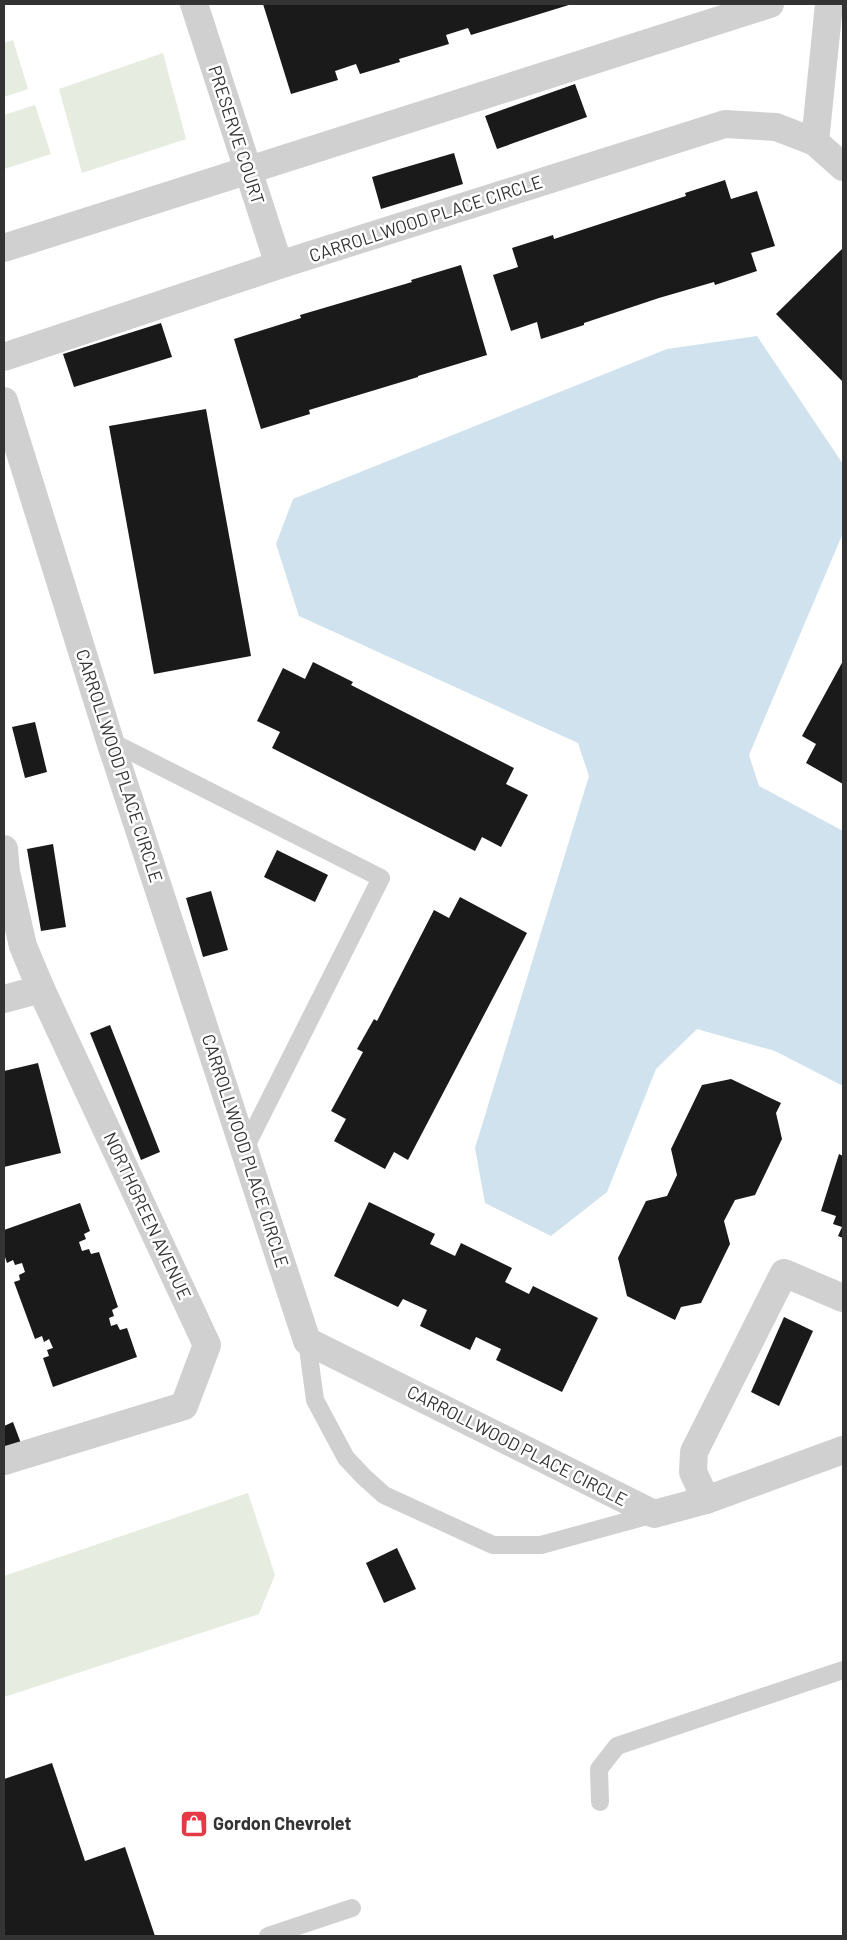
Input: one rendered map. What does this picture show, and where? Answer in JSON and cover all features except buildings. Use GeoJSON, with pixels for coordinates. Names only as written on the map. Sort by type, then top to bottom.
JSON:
{"type":"FeatureCollection","features":[{"type":"Feature","properties":{"kind":"street","name":"PRESERVE COURT"},"geometry":{"type":"LineString","coordinates":[[194,4],[279,265]]}},
{"type":"Feature","properties":{"kind":"street"},"geometry":{"type":"LineString","coordinates":[[4,248],[770,4]]}},
{"type":"Feature","properties":{"kind":"street"},"geometry":{"type":"LineString","coordinates":[[815,142],[829,4]]}},
{"type":"Feature","properties":{"kind":"street","name":"CARROLLWOOD PLACE CIRCLE"},"geometry":{"type":"LineString","coordinates":[[4,357],[279,265],[725,124],[776,127],[815,142],[843,167]]}},
{"type":"Feature","properties":{"kind":"street","name":"CARROLLWOOD PLACE CIRCLE"},"geometry":{"type":"LineString","coordinates":[[4,401],[110,741],[307,1341],[654,1514]]}},
{"type":"Feature","properties":{"kind":"street","name":"NORTHGREEN AVENUE"},"geometry":{"type":"LineString","coordinates":[[4,849],[6,872],[22,946],[207,1346],[184,1406],[4,1462]]}},
{"type":"Feature","properties":{"kind":"street"},"geometry":{"type":"LineString","coordinates":[[4,999],[41,989]]}},
{"type":"Feature","properties":{"kind":"street"},"geometry":{"type":"LineString","coordinates":[[706,1500],[693,1472],[694,1452],[784,1273],[843,1298]]}},
{"type":"Feature","properties":{"kind":"street"},"geometry":{"type":"LineString","coordinates":[[654,1514],[706,1500],[843,1450]]}},
{"type":"Feature","properties":{"kind":"lane"},"geometry":{"type":"LineString","coordinates":[[110,741],[381,878],[244,1150]]}},
{"type":"Feature","properties":{"kind":"lane"},"geometry":{"type":"LineString","coordinates":[[307,1341],[315,1400],[346,1458],[364,1478],[384,1495],[493,1545],[541,1544],[654,1514]]}},
{"type":"Feature","properties":{"kind":"lane"},"geometry":{"type":"LineString","coordinates":[[600,1802],[599,1769],[617,1746],[843,1670]]}},
{"type":"Feature","properties":{"kind":"lane"},"geometry":{"type":"LineString","coordinates":[[270,1936],[352,1908]]}},
{"type":"Feature","properties":{"kind":"shaded area"},"geometry":{"type":"Polygon","coordinates":[[[13,40],[28,89],[4,97],[4,43],[13,40]]]}},
{"type":"Feature","properties":{"kind":"shaded area"},"geometry":{"type":"Polygon","coordinates":[[[163,53],[186,139],[82,173],[59,89],[163,53]]]}},
{"type":"Feature","properties":{"kind":"shaded area"},"geometry":{"type":"Polygon","coordinates":[[[35,105],[51,154],[4,169],[4,115],[35,105]]]}},
{"type":"Feature","properties":{"kind":"shaded area"},"geometry":{"type":"Polygon","coordinates":[[[248,1493],[275,1575],[259,1614],[4,1697],[4,1576],[248,1493]]]}},
{"type":"Feature","properties":{"kind":"water"},"geometry":{"type":"Polygon","coordinates":[[[757,336],[843,464],[843,533],[749,755],[759,786],[843,831],[843,1086],[775,1051],[697,1029],[656,1069],[607,1192],[551,1236],[485,1203],[475,1148],[589,776],[578,743],[299,616],[276,544],[293,499],[667,349],[757,336]]]}},
{"type":"Feature","properties":{"kind":"place","name":"Gordon Chevrolet"},"geometry":{"type":"Point","coordinates":[194,1824]}}]}
